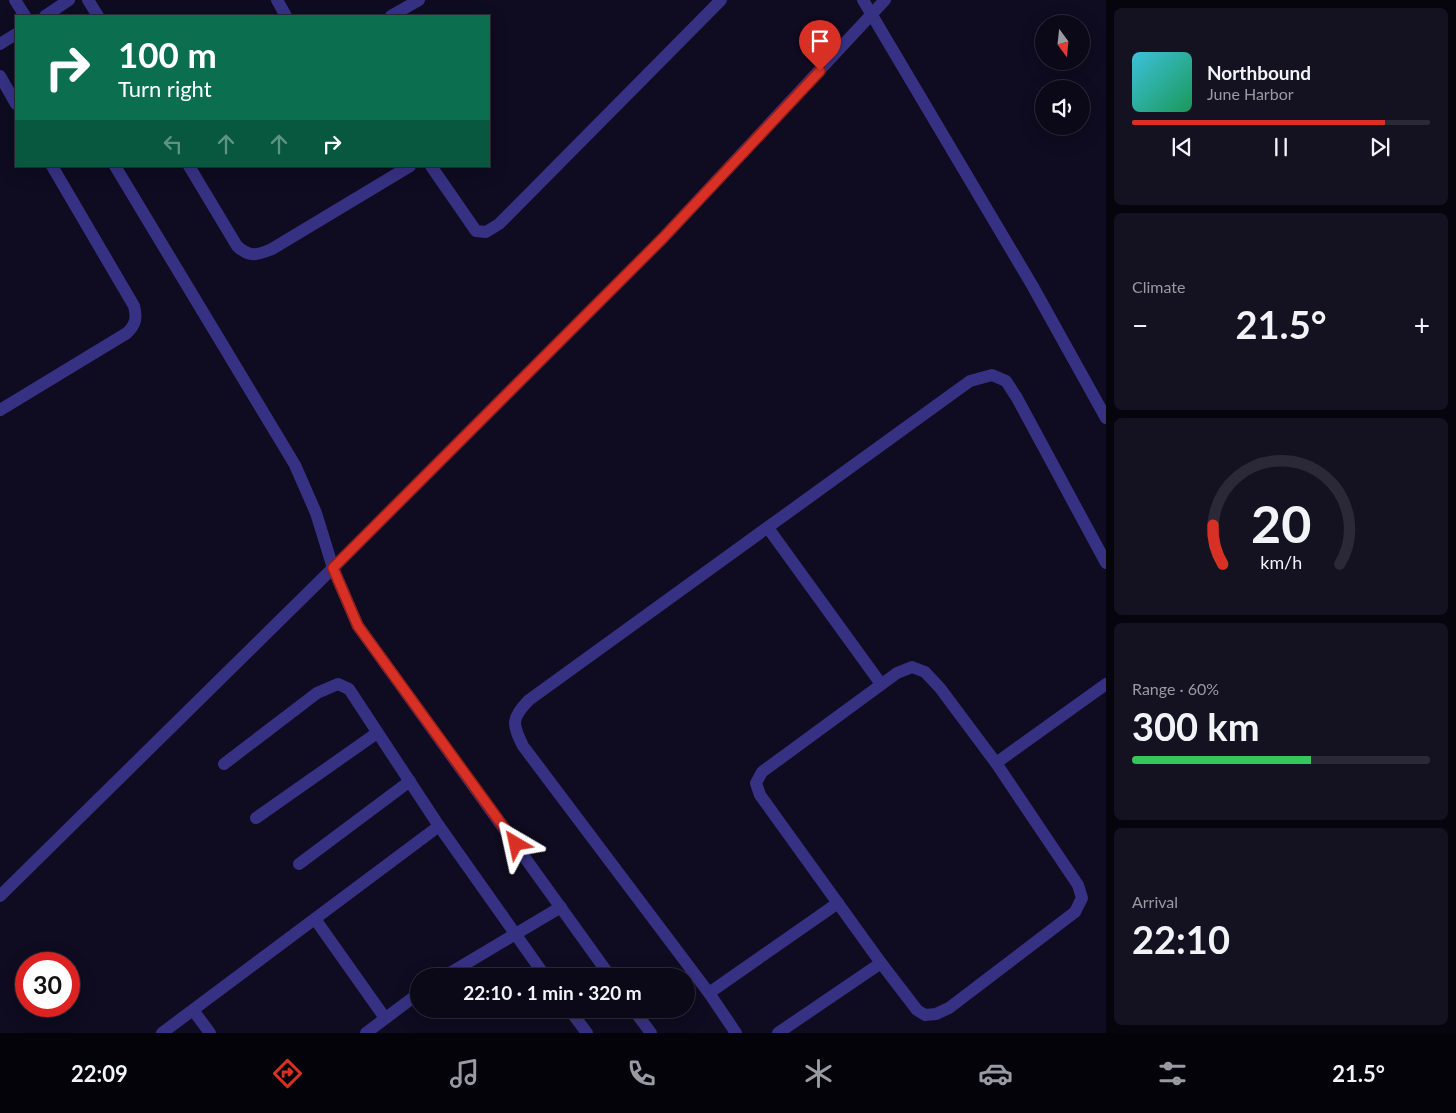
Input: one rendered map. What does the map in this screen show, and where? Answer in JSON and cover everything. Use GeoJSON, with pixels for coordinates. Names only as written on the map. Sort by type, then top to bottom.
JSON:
{"type":"FeatureCollection","features":[{"type":"Feature","properties":{"kind":"street"},"geometry":{"type":"LineString","coordinates":[[15,0],[24,15]]}},
{"type":"Feature","properties":{"kind":"street"},"geometry":{"type":"LineString","coordinates":[[46,15],[68,0]]}},
{"type":"Feature","properties":{"kind":"street"},"geometry":{"type":"LineString","coordinates":[[88,0],[97,15]]}},
{"type":"Feature","properties":{"kind":"street"},"geometry":{"type":"LineString","coordinates":[[277,0],[285,15]]}},
{"type":"Feature","properties":{"kind":"street"},"geometry":{"type":"LineString","coordinates":[[393,15],[419,0]]}},
{"type":"Feature","properties":{"kind":"street"},"geometry":{"type":"LineString","coordinates":[[432,167],[476,231],[486,232],[500,224],[721,0]]}},
{"type":"Feature","properties":{"kind":"street"},"geometry":{"type":"LineString","coordinates":[[863,0],[1032,285],[1106,418]]}},
{"type":"Feature","properties":{"kind":"street"},"geometry":{"type":"LineString","coordinates":[[0,896],[333,568],[663,238],[885,0]]}},
{"type":"Feature","properties":{"kind":"street"},"geometry":{"type":"LineString","coordinates":[[0,44],[15,35]]}},
{"type":"Feature","properties":{"kind":"street"},"geometry":{"type":"LineString","coordinates":[[0,76],[15,102]]}},
{"type":"Feature","properties":{"kind":"street"},"geometry":{"type":"LineString","coordinates":[[0,410],[127,333],[134,326],[136,317],[134,306],[53,167]]}},
{"type":"Feature","properties":{"kind":"street"},"geometry":{"type":"LineString","coordinates":[[116,167],[296,465],[316,512],[333,568],[358,626],[604,968]]}},
{"type":"Feature","properties":{"kind":"street"},"geometry":{"type":"LineString","coordinates":[[190,167],[237,246],[245,254],[256,256],[272,249],[408,167]]}},
{"type":"Feature","properties":{"kind":"street"},"geometry":{"type":"LineString","coordinates":[[730,1031],[709,993],[523,746],[514,728],[517,712],[529,700],[970,381],[992,375],[1006,381],[1017,398],[1106,563]]}},
{"type":"Feature","properties":{"kind":"street"},"geometry":{"type":"LineString","coordinates":[[768,528],[881,684]]}},
{"type":"Feature","properties":{"kind":"street"},"geometry":{"type":"LineString","coordinates":[[912,667],[925,672],[940,688],[996,763],[1078,885],[1082,898],[1075,912],[949,1008],[936,1014],[925,1015],[917,1010],[760,795],[756,783],[762,772],[881,684],[897,673],[912,667]]}},
{"type":"Feature","properties":{"kind":"street"},"geometry":{"type":"LineString","coordinates":[[224,764],[317,693],[338,684],[349,689],[439,826],[539,968]]}},
{"type":"Feature","properties":{"kind":"street"},"geometry":{"type":"LineString","coordinates":[[996,763],[1106,684]]}},
{"type":"Feature","properties":{"kind":"street"},"geometry":{"type":"LineString","coordinates":[[256,818],[377,733]]}},
{"type":"Feature","properties":{"kind":"street"},"geometry":{"type":"LineString","coordinates":[[298,864],[410,781]]}},
{"type":"Feature","properties":{"kind":"street"},"geometry":{"type":"LineString","coordinates":[[162,1033],[439,826]]}},
{"type":"Feature","properties":{"kind":"street"},"geometry":{"type":"LineString","coordinates":[[709,993],[838,903]]}},
{"type":"Feature","properties":{"kind":"street"},"geometry":{"type":"LineString","coordinates":[[459,968],[561,907]]}},
{"type":"Feature","properties":{"kind":"street"},"geometry":{"type":"LineString","coordinates":[[315,919],[385,1018]]}},
{"type":"Feature","properties":{"kind":"street"},"geometry":{"type":"LineString","coordinates":[[778,1033],[881,963]]}},
{"type":"Feature","properties":{"kind":"street"},"geometry":{"type":"LineString","coordinates":[[367,1033],[410,1000]]}},
{"type":"Feature","properties":{"kind":"street"},"geometry":{"type":"LineString","coordinates":[[193,1010],[210,1033]]}},
{"type":"Feature","properties":{"kind":"street"},"geometry":{"type":"LineString","coordinates":[[576,1018],[587,1033]]}},
{"type":"Feature","properties":{"kind":"street"},"geometry":{"type":"LineString","coordinates":[[640,1018],[651,1033]]}},
{"type":"Feature","properties":{"kind":"route"},"geometry":{"type":"LineString","coordinates":[[516,844],[358,626],[350,612],[333,568],[663,238],[820,71]]}}]}
